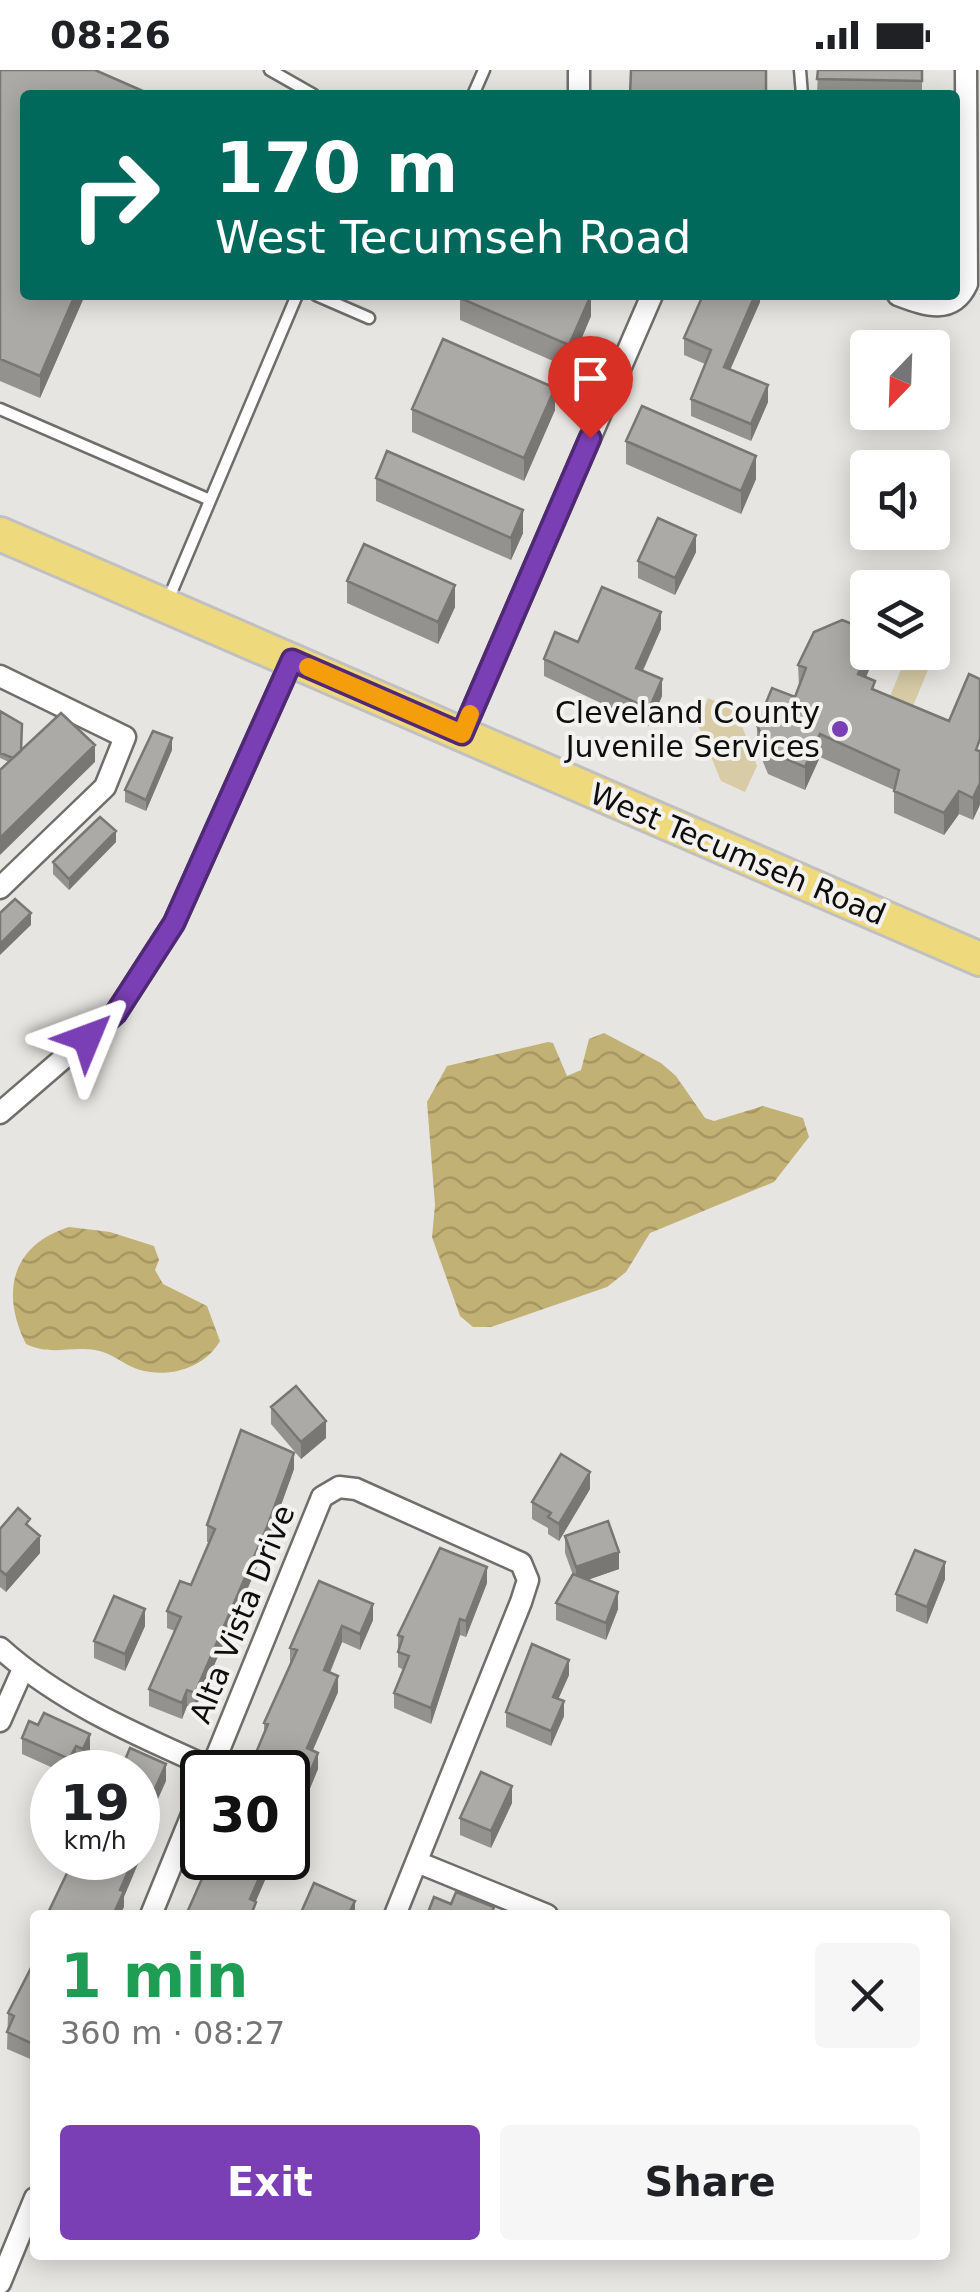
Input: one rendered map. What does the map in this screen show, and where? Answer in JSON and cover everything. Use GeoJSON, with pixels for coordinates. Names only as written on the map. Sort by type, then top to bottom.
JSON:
{"type":"FeatureCollection","features":[{"type":"Feature","properties":{"kind":"main road","name":"West Tecumseh Road"},"geometry":{"type":"LineString","coordinates":[[0,534],[980,959]]}},
{"type":"Feature","properties":{"kind":"street"},"geometry":{"type":"LineString","coordinates":[[960,293],[967,284],[961,118],[966,70]]}},
{"type":"Feature","properties":{"kind":"street"},"geometry":{"type":"LineString","coordinates":[[462,734],[650,300]]}},
{"type":"Feature","properties":{"kind":"street"},"geometry":{"type":"LineString","coordinates":[[916,300],[941,307],[955,300]]}},
{"type":"Feature","properties":{"kind":"street"},"geometry":{"type":"LineString","coordinates":[[0,1112],[116,1013],[174,923],[292,660]]}},
{"type":"Feature","properties":{"kind":"street"},"geometry":{"type":"LineString","coordinates":[[0,676],[124,736],[105,787],[0,888]]}},
{"type":"Feature","properties":{"kind":"street","name":"Alta Vista Drive"},"geometry":{"type":"LineString","coordinates":[[218,1750],[322,1497],[339,1486],[356,1489],[500,1550],[521,1563],[528,1580],[417,1862]]}},
{"type":"Feature","properties":{"kind":"street"},"geometry":{"type":"LineString","coordinates":[[0,1648],[24,1669],[111,1723],[180,1756]]}},
{"type":"Feature","properties":{"kind":"street"},"geometry":{"type":"LineString","coordinates":[[0,1721],[24,1669]]}},
{"type":"Feature","properties":{"kind":"street"},"geometry":{"type":"LineString","coordinates":[[153,1910],[180,1844]]}},
{"type":"Feature","properties":{"kind":"street"},"geometry":{"type":"LineString","coordinates":[[397,1910],[417,1862],[536,1910]]}},
{"type":"Feature","properties":{"kind":"street"},"geometry":{"type":"LineString","coordinates":[[0,2283],[30,2210]]}},
{"type":"Feature","properties":{"kind":"lane"},"geometry":{"type":"LineString","coordinates":[[270,70],[305,90]]}},
{"type":"Feature","properties":{"kind":"lane"},"geometry":{"type":"LineString","coordinates":[[166,606],[296,300]]}},
{"type":"Feature","properties":{"kind":"lane"},"geometry":{"type":"LineString","coordinates":[[328,300],[370,318]]}},
{"type":"Feature","properties":{"kind":"lane"},"geometry":{"type":"LineString","coordinates":[[0,409],[210,500]]}},
{"type":"Feature","properties":{"kind":"shaded area"},"geometry":{"type":"Polygon","coordinates":[[[901,670],[928,670],[911,711],[888,701],[901,670]]]}},
{"type":"Feature","properties":{"kind":"shaded area"},"geometry":{"type":"Polygon","coordinates":[[[708,698],[736,710],[757,766],[745,792],[721,781],[698,725],[708,698]]]}},
{"type":"Feature","properties":{"kind":"water"},"geometry":{"type":"Polygon","coordinates":[[[604,1033],[661,1063],[676,1076],[705,1118],[714,1121],[763,1106],[803,1118],[809,1137],[774,1182],[650,1233],[626,1272],[607,1287],[491,1327],[473,1327],[460,1316],[432,1237],[435,1205],[427,1102],[447,1066],[548,1042],[553,1043],[567,1076],[581,1070],[589,1039],[604,1033]]]}},
{"type":"Feature","properties":{"kind":"water"},"geometry":{"type":"Polygon","coordinates":[[[69,1227],[110,1232],[154,1246],[159,1260],[155,1270],[163,1284],[207,1306],[220,1341],[213,1351],[195,1365],[160,1373],[137,1369],[95,1350],[44,1349],[26,1344],[14,1306],[16,1273],[35,1246],[69,1227]]]}},
{"type":"Feature","properties":{"kind":"building"},"geometry":{"type":"Polygon","coordinates":[[[0,70],[95,70],[141,90],[20,90],[20,300],[73,300],[40,376],[0,359],[0,70]]]}},
{"type":"Feature","properties":{"kind":"building"},"geometry":{"type":"Polygon","coordinates":[[[631,70],[766,70],[766,90],[630,90],[631,70]]]}},
{"type":"Feature","properties":{"kind":"building"},"geometry":{"type":"Polygon","coordinates":[[[818,70],[922,70],[922,81],[817,79],[818,70]]]}},
{"type":"Feature","properties":{"kind":"building"},"geometry":{"type":"Polygon","coordinates":[[[465,300],[589,300],[569,345],[465,300]]]}},
{"type":"Feature","properties":{"kind":"building"},"geometry":{"type":"Polygon","coordinates":[[[701,300],[753,300],[724,367],[768,385],[751,424],[691,399],[711,350],[684,338],[701,300]]]}},
{"type":"Feature","properties":{"kind":"building"},"geometry":{"type":"Polygon","coordinates":[[[443,339],[555,388],[524,458],[412,409],[443,339]]]}},
{"type":"Feature","properties":{"kind":"building"},"geometry":{"type":"Polygon","coordinates":[[[642,406],[756,456],[741,491],[626,441],[642,406]]]}},
{"type":"Feature","properties":{"kind":"building"},"geometry":{"type":"Polygon","coordinates":[[[387,451],[523,510],[511,538],[376,478],[387,451]]]}},
{"type":"Feature","properties":{"kind":"building"},"geometry":{"type":"Polygon","coordinates":[[[658,518],[696,535],[675,578],[638,561],[658,518]]]}},
{"type":"Feature","properties":{"kind":"building"},"geometry":{"type":"Polygon","coordinates":[[[364,544],[455,585],[438,622],[347,581],[364,544]]]}},
{"type":"Feature","properties":{"kind":"building"},"geometry":{"type":"Polygon","coordinates":[[[602,587],[661,612],[636,668],[662,679],[649,709],[544,659],[555,632],[578,642],[602,587]]]}},
{"type":"Feature","properties":{"kind":"building","name":"Cleveland County Juvenile Services"},"geometry":{"type":"Polygon","coordinates":[[[842,620],[850,623],[850,670],[860,670],[858,674],[875,681],[872,689],[949,721],[969,674],[980,679],[980,739],[976,750],[980,751],[980,783],[973,798],[959,791],[944,813],[894,791],[899,770],[820,734],[805,767],[768,751],[757,725],[772,688],[795,697],[806,668],[798,665],[814,632],[842,620]]]}},
{"type":"Feature","properties":{"kind":"building"},"geometry":{"type":"Polygon","coordinates":[[[0,711],[22,724],[21,751],[13,758],[0,753],[0,711]]]}},
{"type":"Feature","properties":{"kind":"building"},"geometry":{"type":"Polygon","coordinates":[[[61,713],[95,745],[0,838],[0,770],[61,713]]]}},
{"type":"Feature","properties":{"kind":"building"},"geometry":{"type":"Polygon","coordinates":[[[153,731],[172,738],[146,800],[125,790],[153,731]]]}},
{"type":"Feature","properties":{"kind":"building"},"geometry":{"type":"Polygon","coordinates":[[[100,817],[116,831],[69,879],[53,862],[100,817]]]}},
{"type":"Feature","properties":{"kind":"building"},"geometry":{"type":"Polygon","coordinates":[[[15,899],[31,913],[0,944],[0,913],[15,899]]]}},
{"type":"Feature","properties":{"kind":"building"},"geometry":{"type":"Polygon","coordinates":[[[296,1386],[326,1421],[301,1442],[271,1407],[296,1386]]]}},
{"type":"Feature","properties":{"kind":"building"},"geometry":{"type":"Polygon","coordinates":[[[241,1430],[294,1453],[267,1527],[195,1693],[187,1690],[182,1703],[149,1689],[181,1617],[167,1611],[180,1581],[191,1585],[215,1529],[207,1525],[241,1430]]]}},
{"type":"Feature","properties":{"kind":"building"},"geometry":{"type":"Polygon","coordinates":[[[561,1454],[590,1472],[559,1524],[548,1517],[551,1513],[532,1502],[561,1454]]]}},
{"type":"Feature","properties":{"kind":"building"},"geometry":{"type":"Polygon","coordinates":[[[18,1508],[30,1519],[26,1524],[40,1536],[6,1575],[0,1570],[0,1529],[18,1508]]]}},
{"type":"Feature","properties":{"kind":"building"},"geometry":{"type":"Polygon","coordinates":[[[608,1521],[619,1552],[576,1567],[565,1536],[608,1521]]]}},
{"type":"Feature","properties":{"kind":"building"},"geometry":{"type":"Polygon","coordinates":[[[440,1548],[487,1567],[466,1621],[460,1619],[431,1708],[394,1693],[409,1656],[398,1652],[403,1637],[398,1635],[440,1548]]]}},
{"type":"Feature","properties":{"kind":"building"},"geometry":{"type":"Polygon","coordinates":[[[915,1550],[945,1562],[927,1607],[896,1594],[915,1550]]]}},
{"type":"Feature","properties":{"kind":"building"},"geometry":{"type":"Polygon","coordinates":[[[573,1574],[618,1592],[606,1623],[556,1603],[573,1574]]]}},
{"type":"Feature","properties":{"kind":"building"},"geometry":{"type":"Polygon","coordinates":[[[319,1581],[373,1604],[360,1634],[342,1626],[324,1670],[338,1676],[307,1748],[318,1753],[310,1772],[310,1750],[257,1750],[268,1724],[264,1723],[297,1650],[290,1648],[319,1581]]]}},
{"type":"Feature","properties":{"kind":"building"},"geometry":{"type":"Polygon","coordinates":[[[114,1596],[145,1609],[125,1654],[94,1641],[114,1596]]]}},
{"type":"Feature","properties":{"kind":"building"},"geometry":{"type":"Polygon","coordinates":[[[532,1644],[569,1660],[553,1697],[564,1701],[551,1731],[506,1712],[532,1644]]]}},
{"type":"Feature","properties":{"kind":"building"},"geometry":{"type":"Polygon","coordinates":[[[44,1713],[90,1734],[83,1749],[76,1746],[74,1750],[49,1750],[22,1738],[29,1721],[38,1725],[44,1713]]]}},
{"type":"Feature","properties":{"kind":"building"},"geometry":{"type":"Polygon","coordinates":[[[481,1772],[512,1786],[491,1831],[460,1818],[481,1772]]]}},
{"type":"Feature","properties":{"kind":"building"},"geometry":{"type":"Polygon","coordinates":[[[64,1880],[124,1880],[115,1910],[49,1910],[64,1880]]]}},
{"type":"Feature","properties":{"kind":"building"},"geometry":{"type":"Polygon","coordinates":[[[201,1880],[258,1880],[250,1899],[256,1902],[253,1910],[188,1910],[201,1880]]]}},
{"type":"Feature","properties":{"kind":"building"},"geometry":{"type":"Polygon","coordinates":[[[314,1883],[355,1901],[350,1910],[302,1910],[314,1883]]]}},
{"type":"Feature","properties":{"kind":"building"},"geometry":{"type":"Polygon","coordinates":[[[456,1892],[494,1907],[429,1910],[434,1897],[451,1904],[456,1892]]]}},
{"type":"Feature","properties":{"kind":"building"},"geometry":{"type":"Polygon","coordinates":[[[30,1970],[30,2043],[7,2032],[14,2016],[8,2013],[30,1970]]]}},
{"type":"Feature","properties":{"kind":"slow traffic"},"geometry":{"type":"LineString","coordinates":[[308,667],[462,734],[470,714]]}},
{"type":"Feature","properties":{"kind":"place","name":"Cleveland County Juvenile Services"},"geometry":{"type":"Point","coordinates":[840,729]}},
{"type":"Feature","properties":{"kind":"route"},"geometry":{"type":"LineString","coordinates":[[87,1038],[116,1013],[174,923],[292,660],[462,734],[590,438]]}}]}
